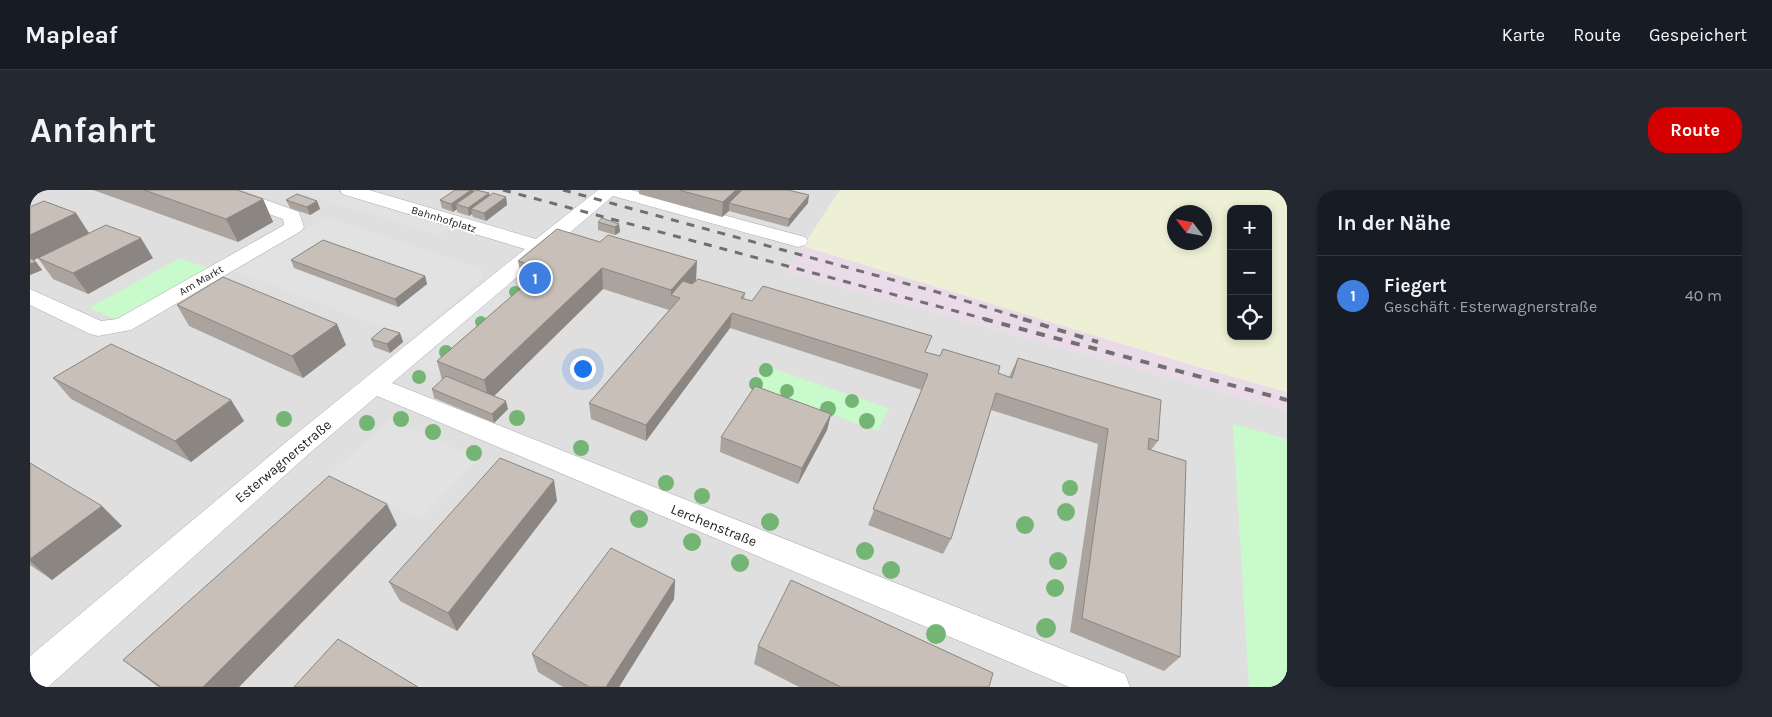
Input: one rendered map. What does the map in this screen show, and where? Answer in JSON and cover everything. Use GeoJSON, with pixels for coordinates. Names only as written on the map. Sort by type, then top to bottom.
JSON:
{"type":"FeatureCollection","features":[{"type":"Feature","properties":{"kind":"street","name":"Am Markt"},"geometry":{"type":"LineString","coordinates":[[30,296],[98,329],[123,325],[294,227],[292,216],[225,190]]}},
{"type":"Feature","properties":{"kind":"street","name":"Bahnhofplatz"},"geometry":{"type":"LineString","coordinates":[[349,190],[388,195],[540,247]]}},
{"type":"Feature","properties":{"kind":"street"},"geometry":{"type":"LineString","coordinates":[[609,190],[798,241]]}},
{"type":"Feature","properties":{"kind":"street","name":"Esterwagnerstraße"},"geometry":{"type":"LineString","coordinates":[[30,679],[301,445],[609,190]]}},
{"type":"Feature","properties":{"kind":"street","name":"Lerchenstraße"},"geometry":{"type":"LineString","coordinates":[[373,386],[1112,687]]}},
{"type":"Feature","properties":{"kind":"shaded area"},"geometry":{"type":"Polygon","coordinates":[[[30,190],[840,190],[787,272],[1287,410],[1287,687],[30,687],[30,190]]]}},
{"type":"Feature","properties":{"kind":"shaded area"},"geometry":{"type":"Polygon","coordinates":[[[291,190],[379,190],[363,200],[450,227],[439,235],[291,190]]]}},
{"type":"Feature","properties":{"kind":"shaded area"},"geometry":{"type":"Polygon","coordinates":[[[326,217],[482,269],[482,279],[409,338],[236,271],[326,217]]]}},
{"type":"Feature","properties":{"kind":"shaded area"},"geometry":{"type":"Polygon","coordinates":[[[803,246],[1202,368],[1287,392],[1287,410],[787,272],[803,246]]]}},
{"type":"Feature","properties":{"kind":"shaded area"},"geometry":{"type":"Polygon","coordinates":[[[497,294],[520,302],[441,375],[415,366],[497,294]]]}},
{"type":"Feature","properties":{"kind":"shaded area"},"geometry":{"type":"Polygon","coordinates":[[[391,419],[478,459],[420,520],[329,474],[391,419]]]}},
{"type":"Feature","properties":{"kind":"green space"},"geometry":{"type":"Polygon","coordinates":[[[840,190],[1287,190],[1287,392],[1202,368],[803,246],[840,190]]]}},
{"type":"Feature","properties":{"kind":"green space"},"geometry":{"type":"Polygon","coordinates":[[[180,258],[209,269],[118,320],[89,308],[180,258]]]}},
{"type":"Feature","properties":{"kind":"green space"},"geometry":{"type":"Polygon","coordinates":[[[765,366],[889,408],[878,431],[751,386],[765,366]]]}},
{"type":"Feature","properties":{"kind":"green space"},"geometry":{"type":"Polygon","coordinates":[[[1233,424],[1287,439],[1287,687],[1249,687],[1233,424]]]}},
{"type":"Feature","properties":{"kind":"building"},"geometry":{"type":"Polygon","coordinates":[[[144,190],[237,190],[263,199],[226,219],[144,190]]]}},
{"type":"Feature","properties":{"kind":"building"},"geometry":{"type":"Polygon","coordinates":[[[455,190],[471,190],[451,204],[440,200],[455,190]]]}},
{"type":"Feature","properties":{"kind":"building"},"geometry":{"type":"Polygon","coordinates":[[[476,190],[489,193],[468,208],[456,204],[476,190]]]}},
{"type":"Feature","properties":{"kind":"building"},"geometry":{"type":"Polygon","coordinates":[[[679,190],[736,190],[723,202],[679,190]]]}},
{"type":"Feature","properties":{"kind":"building"},"geometry":{"type":"Polygon","coordinates":[[[742,190],[788,190],[809,195],[789,219],[729,203],[742,190]]]}},
{"type":"Feature","properties":{"kind":"building"},"geometry":{"type":"Polygon","coordinates":[[[493,193],[506,197],[484,213],[471,209],[493,193]]]}},
{"type":"Feature","properties":{"kind":"building"},"geometry":{"type":"Polygon","coordinates":[[[297,194],[317,201],[307,207],[286,200],[297,194]]]}},
{"type":"Feature","properties":{"kind":"building"},"geometry":{"type":"Polygon","coordinates":[[[44,201],[76,213],[30,235],[30,207],[44,201]]]}},
{"type":"Feature","properties":{"kind":"building"},"geometry":{"type":"Polygon","coordinates":[[[602,218],[619,224],[615,227],[598,222],[602,218]]]}},
{"type":"Feature","properties":{"kind":"building"},"geometry":{"type":"Polygon","coordinates":[[[106,225],[141,238],[73,273],[38,258],[106,225]]]}},
{"type":"Feature","properties":{"kind":"building"},"geometry":{"type":"Polygon","coordinates":[[[557,229],[600,242],[608,235],[697,261],[671,290],[602,268],[484,380],[437,361],[543,269],[518,261],[557,229]]]}},
{"type":"Feature","properties":{"kind":"building"},"geometry":{"type":"Polygon","coordinates":[[[323,240],[425,276],[395,299],[291,260],[323,240]]]}},
{"type":"Feature","properties":{"kind":"building"},"geometry":{"type":"Polygon","coordinates":[[[30,258],[36,262],[30,264],[30,258]]]}},
{"type":"Feature","properties":{"kind":"building"},"geometry":{"type":"Polygon","coordinates":[[[223,277],[337,324],[292,356],[177,305],[223,277]]]}},
{"type":"Feature","properties":{"kind":"building"},"geometry":{"type":"Polygon","coordinates":[[[698,279],[745,293],[741,298],[752,301],[763,286],[932,336],[925,352],[940,356],[943,349],[1000,366],[998,373],[1012,378],[1018,358],[1161,400],[1158,441],[1149,438],[1148,449],[1186,461],[1180,657],[1082,618],[1108,429],[996,393],[951,539],[873,509],[928,374],[732,313],[646,425],[589,403],[680,298],[671,295],[683,281],[692,284],[698,279]]]}},
{"type":"Feature","properties":{"kind":"building"},"geometry":{"type":"Polygon","coordinates":[[[384,328],[400,333],[387,344],[371,339],[384,328]]]}},
{"type":"Feature","properties":{"kind":"building"},"geometry":{"type":"Polygon","coordinates":[[[111,344],[231,400],[175,441],[53,378],[111,344]]]}},
{"type":"Feature","properties":{"kind":"building"},"geometry":{"type":"Polygon","coordinates":[[[446,376],[506,401],[492,414],[432,389],[446,376]]]}},
{"type":"Feature","properties":{"kind":"building"},"geometry":{"type":"Polygon","coordinates":[[[755,386],[831,414],[802,468],[721,437],[755,386]]]}},
{"type":"Feature","properties":{"kind":"building"},"geometry":{"type":"Polygon","coordinates":[[[500,458],[554,480],[448,613],[389,582],[500,458]]]}},
{"type":"Feature","properties":{"kind":"building"},"geometry":{"type":"Polygon","coordinates":[[[30,463],[102,506],[30,559],[30,463]]]}},
{"type":"Feature","properties":{"kind":"building"},"geometry":{"type":"Polygon","coordinates":[[[329,476],[387,504],[203,687],[161,687],[123,660],[329,476]]]}},
{"type":"Feature","properties":{"kind":"building"},"geometry":{"type":"Polygon","coordinates":[[[611,548],[675,580],[606,687],[589,687],[532,654],[611,548]]]}},
{"type":"Feature","properties":{"kind":"building"},"geometry":{"type":"Polygon","coordinates":[[[791,580],[993,673],[989,687],[841,687],[758,646],[791,580]]]}},
{"type":"Feature","properties":{"kind":"building"},"geometry":{"type":"Polygon","coordinates":[[[338,639],[418,687],[294,687],[338,639]]]}},
{"type":"Feature","properties":{"kind":"railway"},"geometry":{"type":"LineString","coordinates":[[503,190],[989,320]]}},
{"type":"Feature","properties":{"kind":"railway"},"geometry":{"type":"LineString","coordinates":[[563,190],[937,292],[1027,320]]}},
{"type":"Feature","properties":{"kind":"railway"},"geometry":{"type":"LineString","coordinates":[[984,319],[1287,400]]}},
{"type":"Feature","properties":{"kind":"railway"},"geometry":{"type":"LineString","coordinates":[[1023,319],[1098,342]]}},
{"type":"Feature","properties":{"kind":"place","name":"Fiegert"},"geometry":{"type":"Point","coordinates":[535,278]}}]}
